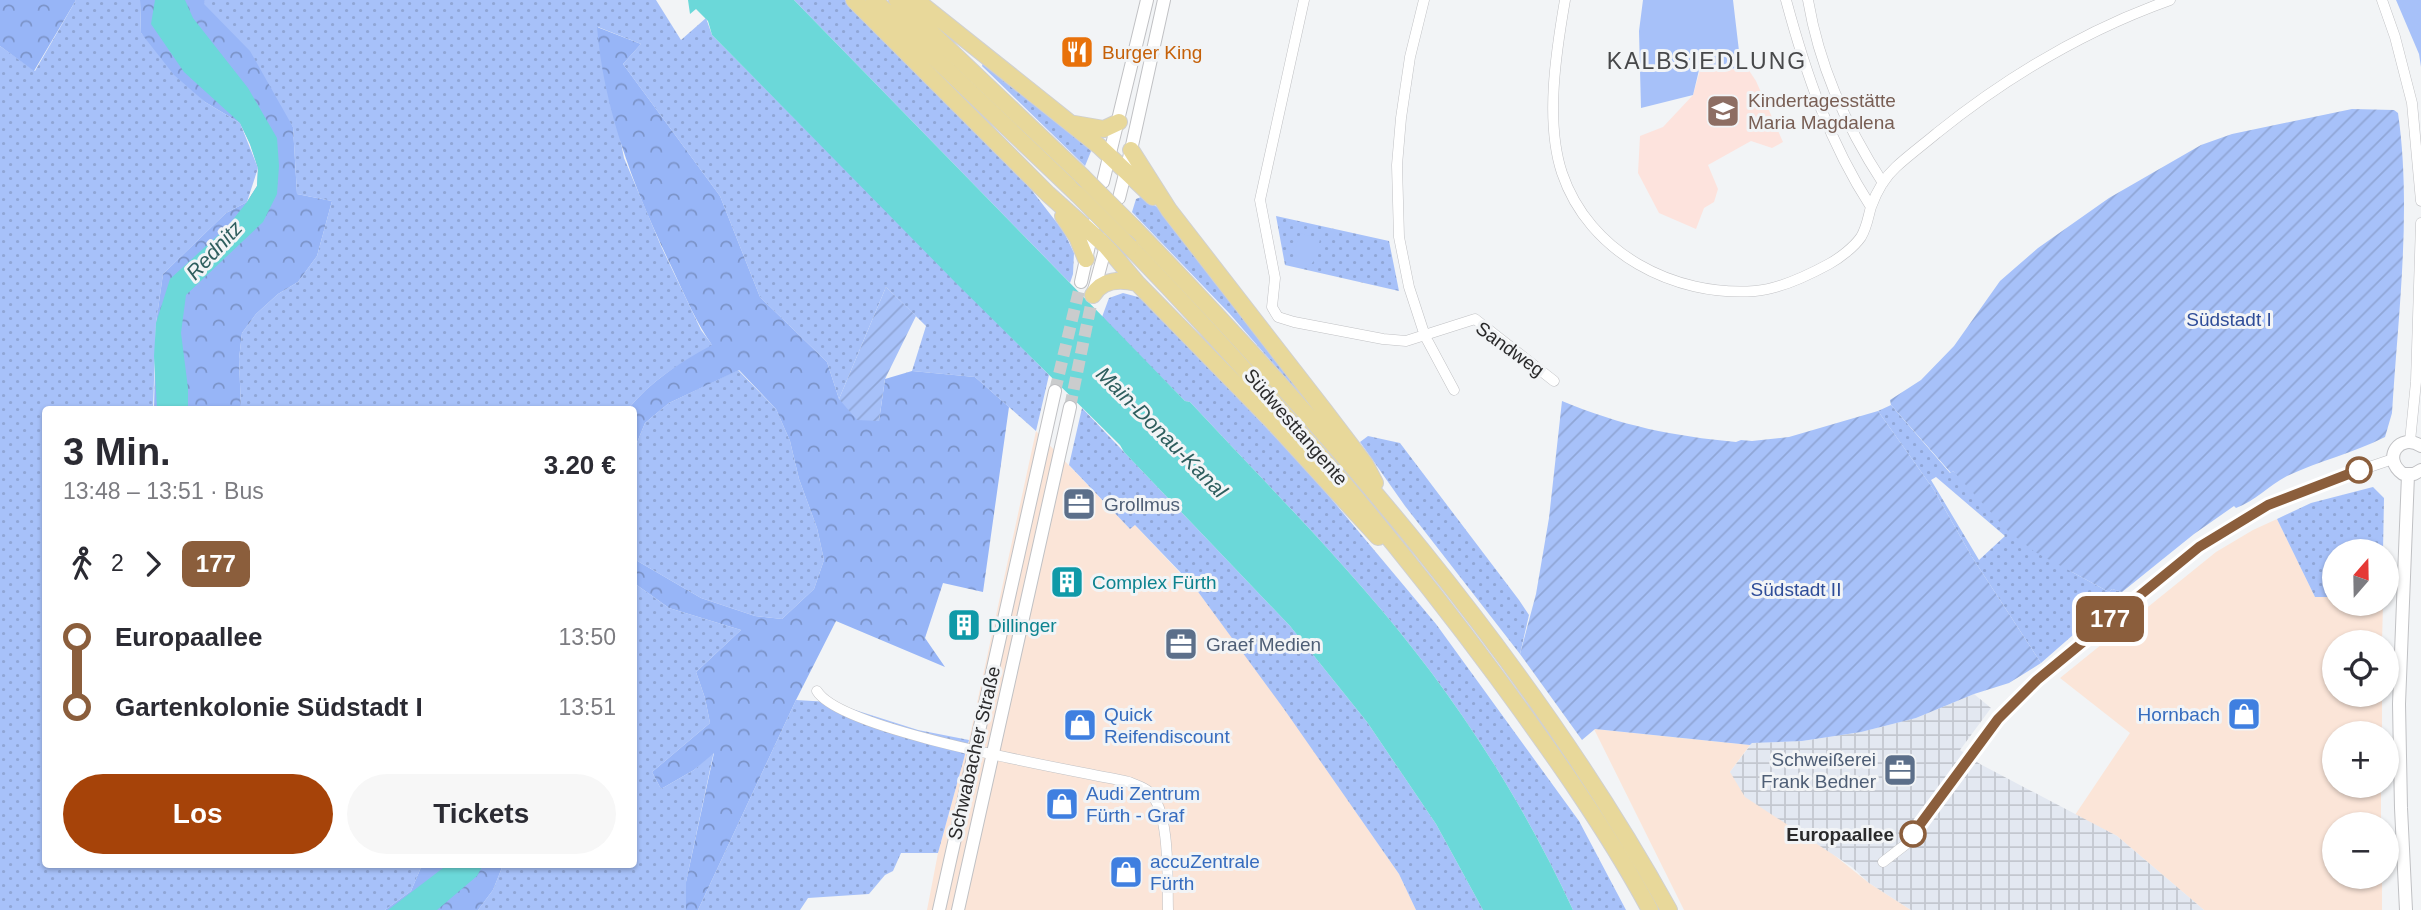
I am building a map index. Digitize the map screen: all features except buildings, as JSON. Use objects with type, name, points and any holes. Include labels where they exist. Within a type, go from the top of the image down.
[{"type":"highway","points":[[854,0],[1048,194],[1108,240],[1137,283],[1273,422],[1362,521],[1423,579]]},
{"type":"highway","name":"Südwesttangente","points":[[874,0],[1130,247],[1284,411],[1423,579],[1541,738],[1603,814],[1624,864],[1650,910]]},
{"type":"highway","name":"Südwesttangente","points":[[897,0],[1134,228],[1298,403],[1389,510],[1501,654],[1603,814],[1669,910]]},
{"type":"highway","points":[[916,0],[1099,146],[1109,158],[1169,210]]},
{"type":"highway","points":[[1071,123],[1104,129],[1119,122]]},
{"type":"highway","points":[[1132,150],[1169,210],[1365,464],[1389,510]]},
{"type":"highway","points":[[1048,194],[1077,237],[1086,259]]},
{"type":"highway","points":[[1093,295],[1099,287],[1111,282],[1137,283]]},
{"type":"highway","points":[[1624,864],[1639,910]]},
{"type":"main road","points":[[1103,182],[1147,0]]},
{"type":"main road","points":[[1119,198],[1164,0]]},
{"type":"main road","points":[[1081,282],[1093,228]]},
{"type":"main road","points":[[1093,295],[1108,240]]},
{"type":"main road","name":"Schwabacher Straße","points":[[939,910],[1055,391]]},
{"type":"main road","name":"Schwabacher Straße","points":[[958,910],[1070,407]]},
{"type":"main road","points":[[2406,910],[2399,704],[2415,472],[2398,470],[2393,454],[2399,445],[2416,444]]},
{"type":"street","points":[[1304,0],[1260,200],[1275,278],[1272,306],[1278,317],[1357,334],[1406,341],[1424,336]]},
{"type":"street","points":[[1423,0],[1401,118],[1397,165],[1399,237],[1409,287],[1424,336],[1454,390]]},
{"type":"street","points":[[1565,0],[1553,128],[1561,172],[1580,211],[1613,246],[1638,265],[1677,283],[1708,290],[1757,291],[1779,286],[1831,263],[1855,244],[1865,229],[1871,207],[1883,183],[1895,167],[1978,101],[2036,62],[2099,30],[2170,0]]},
{"type":"street","points":[[1786,0],[1802,60],[1826,127],[1871,207]]},
{"type":"street","points":[[1808,0],[1812,25],[1835,90],[1863,153],[1883,183]]},
{"type":"street","points":[[2382,0],[2395,37],[2412,103],[2421,201]]},
{"type":"street","points":[[2416,444],[2421,223]]},
{"type":"street","name":"Sandweg","points":[[1424,336],[1475,319],[1554,381]]},
{"type":"street","points":[[1883,862],[1905,845],[1998,719],[2037,680],[2199,547],[2268,505],[2313,486],[2393,459]]},
{"type":"street","points":[[817,691],[822,699],[832,706],[872,722],[992,755],[1129,782],[1148,791],[1157,801],[1161,817],[1168,910]]},
{"type":"shaded area","name":"Kindertagesstätte Maria Magdalena","points":[[1748,69],[1783,142],[1772,148],[1751,141],[1708,165],[1718,189],[1714,202],[1704,208],[1696,229],[1659,213],[1638,173],[1640,136],[1663,127],[1693,95],[1700,70]]},
{"type":"shaded area","points":[[1036,431],[1130,529],[1135,525],[1182,575],[1185,574],[1284,708],[1399,874],[1416,910],[927,910],[938,853],[969,740]]},
{"type":"shaded area","name":"Hornbach","points":[[2277,519],[2315,597],[2322,597],[2322,616],[2383,616],[2382,630],[2322,630],[2322,707],[2382,707],[2382,721],[2322,721],[2322,798],[2381,798],[2381,812],[2322,812],[2322,889],[2382,889],[2382,910],[2204,910],[2117,836],[2075,815],[2130,733],[2060,678],[2216,552]]},
{"type":"shaded area","points":[[1974,694],[1991,708],[1960,750],[1980,764],[2117,836],[2204,910],[1911,910],[1869,883],[1852,867],[1745,797],[1730,772],[1752,743],[1802,741],[1861,732],[1916,718]]},
{"type":"shaded area","points":[[1594,729],[1750,745],[1730,772],[1869,883],[1911,910],[1684,910]]},
{"type":"green space","points":[[0,0],[76,0],[34,71],[0,46]]},
{"type":"green space","points":[[76,0],[140,0],[141,33],[205,102],[240,123],[258,168],[247,202],[226,213],[163,274],[156,323],[153,406],[42,406],[42,868],[421,868],[411,891],[385,910],[0,910],[0,46],[35,71]]},
{"type":"green space","points":[[140,0],[205,0],[204,4],[250,51],[293,127],[297,194],[332,201],[317,256],[298,282],[278,294],[256,314],[242,333],[239,359],[241,406],[154,406],[156,323],[163,274],[226,213],[247,202],[257,186],[258,168],[240,123],[205,102],[174,75],[141,33]]},
{"type":"green space","points":[[205,0],[656,0],[681,40],[706,18],[712,35],[1049,375],[1036,431],[975,377],[912,371],[926,326],[886,287],[839,399],[827,362],[760,297],[720,196],[623,64],[641,44],[598,27],[624,158],[661,246],[701,330],[713,346],[667,373],[631,406],[241,406],[239,359],[242,333],[256,314],[278,294],[298,282],[317,256],[332,201],[297,194],[293,127],[203,4]]},
{"type":"green space","points":[[794,0],[845,0],[1030,188],[1064,232],[1074,253],[1070,283]]},
{"type":"green space","points":[[1643,0],[1733,0],[1741,68],[1699,70],[1693,95],[1641,108],[1639,31]]},
{"type":"green space","points":[[2396,0],[2421,0],[2421,67],[2419,54]]},
{"type":"green space","points":[[597,27],[641,44],[623,64],[720,196],[760,297],[827,362],[839,399],[879,421],[885,379],[912,371],[975,377],[1009,407],[983,592],[943,583],[925,638],[945,667],[836,621],[698,910],[686,910],[686,882],[714,753],[694,770],[661,789],[652,772],[710,723],[696,672],[741,630],[669,608],[637,585],[637,561],[701,598],[755,616],[782,619],[814,589],[824,560],[790,441],[776,409],[739,370],[669,403],[645,423],[637,443],[637,406],[631,406],[667,373],[712,345],[686,299],[635,182],[614,121]]},
{"type":"green space","points":[[983,63],[1092,149],[1085,166],[982,66]]},
{"type":"green space","name":"Südstadt I","points":[[2352,109],[2394,110],[2398,113],[2402,150],[2402,263],[2392,413],[2385,437],[2287,476],[2249,501],[2236,508],[2234,506],[2194,534],[2122,592],[2112,589],[2109,592],[2035,552],[2007,530],[1953,471],[1951,473],[1891,405],[1890,400],[1921,380],[1954,346],[2000,281],[2038,248],[2109,198],[2201,145],[2232,134]]},
{"type":"green space","points":[[1141,197],[1157,207],[1333,432],[1229,313],[1132,212],[1136,199]]},
{"type":"green space","points":[[1276,216],[1389,241],[1399,291],[1285,265]]},
{"type":"green space","points":[[1301,233],[1320,239],[1316,256],[1306,268],[1295,262],[1295,249]]},
{"type":"green space","points":[[886,287],[916,316],[885,379],[879,421],[857,420],[839,399]]},
{"type":"green space","points":[[1123,293],[1138,297],[1151,306],[1313,477],[1436,624],[1579,821],[1626,910],[1573,910],[1543,848],[1490,758],[1403,636],[1345,568],[1190,402],[1185,401],[1102,317],[1109,298]]},
{"type":"green space","points":[[738,370],[776,409],[790,441],[824,560],[814,589],[782,619],[755,616],[701,598],[637,561],[637,443],[645,423],[669,403]]},
{"type":"green space","name":"Südstadt II","points":[[1562,401],[1648,429],[1736,442],[1789,437],[1878,411],[1934,490],[1972,557],[2041,663],[2009,683],[1916,718],[1861,732],[1750,745],[1595,729],[1582,740],[1520,654],[1536,594],[1549,518]]},
{"type":"green space","points":[[1891,405],[1950,473],[1953,471],[2072,572],[2109,592],[2112,589],[2122,592],[2041,663],[1972,557],[1934,490],[1878,411]],"holes":[[[1936,477],[2005,536],[1979,560],[1931,480]]]},
{"type":"green space","points":[[1082,408],[1290,626],[1367,722],[1436,824],[1483,910],[1416,910],[1399,874],[1284,709],[1185,574],[1183,575],[1135,525],[1130,529],[1069,465]]},
{"type":"green space","points":[[1368,436],[1400,443],[1519,600],[1529,615],[1520,654],[1405,506],[1360,442]]},
{"type":"green space","points":[[2373,487],[2384,498],[2383,539],[2322,539],[2322,597],[2315,597],[2277,519],[2311,503]]},
{"type":"green space","points":[[637,585],[669,608],[741,630],[696,672],[710,723],[652,772],[661,789],[694,770],[714,751],[686,882],[686,910],[478,910],[493,890],[502,868],[637,868]]},
{"type":"green space","points":[[796,700],[830,702],[918,730],[969,740],[938,853],[901,853],[893,871],[885,875],[869,894],[808,898],[800,910],[698,910]]},
{"type":"green space","points":[[421,868],[502,868],[493,890],[478,910],[385,910],[411,891]]},
{"type":"water","name":"Rednitz","points":[[155,0],[185,0],[193,18],[248,88],[277,138],[277,194],[263,222],[186,295],[181,333],[188,406],[157,406],[154,356],[156,323],[170,279],[227,227],[247,202],[257,186],[258,168],[240,123],[184,72],[151,24]]},
{"type":"water","name":"Main-Donau-Kanal","points":[[688,0],[794,0],[1185,401],[1190,402],[1345,568],[1431,672],[1508,788],[1543,848],[1573,910],[1483,910],[1436,824],[1367,722],[1290,626],[1120,445],[712,35],[708,21],[696,9],[690,14]]},
{"type":"water","points":[[443,868],[481,868],[477,876],[437,910],[388,910]]},
{"type":"tunnel","points":[[1055,391],[1081,282]]},
{"type":"tunnel","points":[[1070,407],[1093,295]]},
{"type":"bus line","name":"177","points":[[1913,834],[1998,719],[2037,680],[2199,547],[2268,505],[2359,470]]},
{"type":"place","name":"Burger King","points":[[1077,52]]},
{"type":"place","name":"Kindertagesstätte Maria Magdalena","points":[[1723,111]]},
{"type":"place","name":"Grollmus","points":[[1079,504]]},
{"type":"place","name":"Complex Fürth","points":[[1067,582]]},
{"type":"place","name":"Dillinger","points":[[964,625]]},
{"type":"place","name":"Graef Medien","points":[[1181,644]]},
{"type":"place","name":"Hornbach","points":[[2244,714]]},
{"type":"place","name":"Quick Reifendiscount","points":[[1080,725]]},
{"type":"place","name":"Schweißerei Frank Bedner","points":[[1900,770]]},
{"type":"place","name":"Audi Zentrum Fürth - Graf","points":[[1062,804]]},
{"type":"place","name":"Europaallee","points":[[1913,834]]},
{"type":"place","name":"accuZentrale Fürth","points":[[1126,872]]},
{"type":"district","name":"KALBSIEDLUNG","points":[[1707,61]]}]
